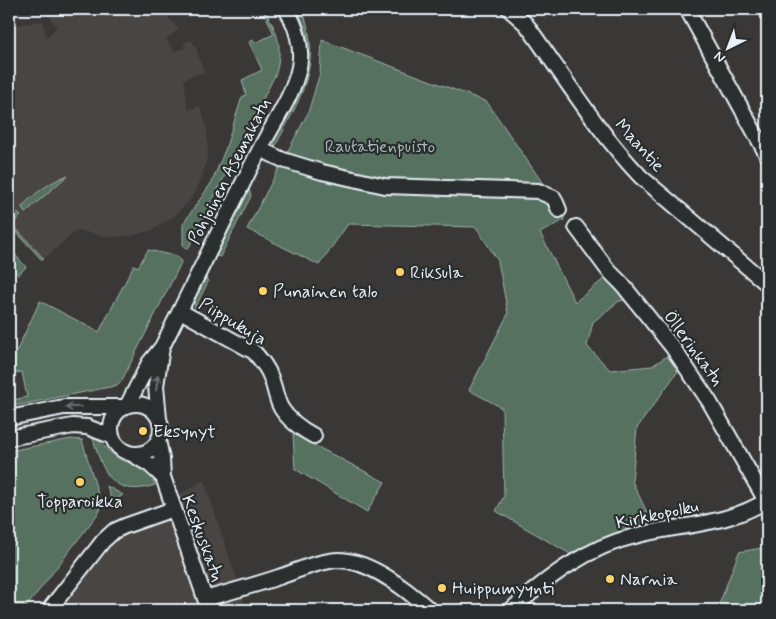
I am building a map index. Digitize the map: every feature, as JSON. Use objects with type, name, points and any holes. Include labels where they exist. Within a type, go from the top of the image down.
[{"type":"street","name":"Pohjoinen Asemakatu","points":[[125,406],[149,363],[162,347],[260,149],[293,87],[299,68],[300,56],[296,28],[286,9]]},
{"type":"street","name":"Maantie","points":[[509,9],[526,24],[612,145],[625,160],[641,177],[767,284]]},
{"type":"street","points":[[687,9],[767,155]]},
{"type":"street","points":[[260,149],[276,157],[322,172],[385,186],[513,189],[538,192],[554,198],[559,210]]},
{"type":"street","name":"Öllerinkatu","points":[[576,227],[608,270],[622,284],[673,348],[709,402],[766,501]]},
{"type":"street","name":"Piippukuja","points":[[180,311],[254,352],[264,362],[280,406],[299,427],[314,436]]},
{"type":"street","name":"Pohjoinen Asemakatu","points":[[159,419],[156,386],[162,347]]},
{"type":"street","points":[[9,418],[64,407],[143,404],[150,408],[159,419],[161,426],[158,440],[147,451],[140,454],[132,454]]},
{"type":"street","points":[[125,406],[116,412],[112,420],[111,436],[119,448],[132,454],[163,477]]},
{"type":"street","points":[[9,438],[73,426],[87,427],[111,436]]},
{"type":"street","name":"Keskuskatu","points":[[158,440],[163,477],[207,604]]},
{"type":"street","name":"Kirkkopolku","points":[[511,610],[546,581],[589,553],[635,535],[729,518],[752,510],[766,501]]},
{"type":"street","points":[[49,610],[103,541],[114,531],[173,509]]},
{"type":"street","points":[[207,604],[324,562],[338,560],[359,565],[391,579],[430,610]]},
{"type":"shaded area","points":[[54,9],[161,10],[179,29],[166,39],[174,51],[185,48],[183,43],[192,40],[204,72],[184,79],[188,110],[200,106],[207,129],[208,154],[202,177],[191,199],[173,217],[152,230],[131,236],[107,237],[77,230],[44,259],[9,222],[9,26],[43,21],[46,38],[57,27],[47,13]]},
{"type":"shaded area","points":[[204,480],[247,610],[46,610],[103,541]]},
{"type":"green space","points":[[264,9],[273,25],[278,40],[279,55],[276,73],[188,249],[183,246],[183,224],[212,182],[225,150],[242,97],[246,95],[242,80],[262,70],[249,42],[253,40],[255,43],[274,34]]},
{"type":"green space","points":[[296,9],[303,11],[309,31],[309,66],[300,98],[275,147],[274,140],[297,92],[307,60],[308,44],[305,27]]},
{"type":"green space","name":"Rautatienpuisto","points":[[322,40],[487,102],[546,188],[564,210],[564,220],[540,233],[575,302],[609,275],[630,300],[619,301],[593,322],[587,346],[610,370],[652,366],[667,356],[678,371],[637,428],[632,481],[654,527],[612,537],[572,555],[496,511],[504,496],[502,408],[469,390],[508,314],[498,261],[476,227],[348,224],[319,265],[247,229],[308,113],[320,73]]},
{"type":"green space","points":[[68,175],[25,213],[22,207],[32,197],[49,184]]},
{"type":"green space","points":[[249,189],[251,196],[220,257],[216,256]]},
{"type":"green space","points":[[15,211],[21,216],[12,224],[44,259],[41,259],[10,225],[9,217]]},
{"type":"green space","points":[[9,248],[26,267],[18,275],[9,264]]},
{"type":"green space","points":[[148,250],[175,256],[180,259],[181,263],[122,380],[117,385],[110,387],[9,407],[9,401],[27,397],[22,372],[9,374],[9,367],[40,301],[99,332],[134,265],[138,267]]},
{"type":"green space","points":[[206,277],[208,282],[195,308],[194,300]]},
{"type":"green space","points":[[293,434],[385,482],[367,512],[295,469]]},
{"type":"green space","points":[[92,435],[121,460],[143,468],[155,485],[128,488],[118,485],[105,470]]},
{"type":"green space","points":[[71,439],[82,440],[101,504],[100,511],[24,610],[9,610],[9,451]]},
{"type":"green space","points":[[107,486],[123,495],[112,502]]},
{"type":"green space","points":[[767,547],[767,610],[717,610],[739,552]]},
{"type":"place","name":"Riksula","points":[[400,272]]},
{"type":"place","name":"Punainen talo","points":[[263,291]]},
{"type":"place","name":"Eksynyt","points":[[143,431]]},
{"type":"place","name":"Topparoikka","points":[[80,482]]},
{"type":"place","name":"Narnia","points":[[610,579]]},
{"type":"place","name":"Huippumyynti","points":[[442,588]]}]
